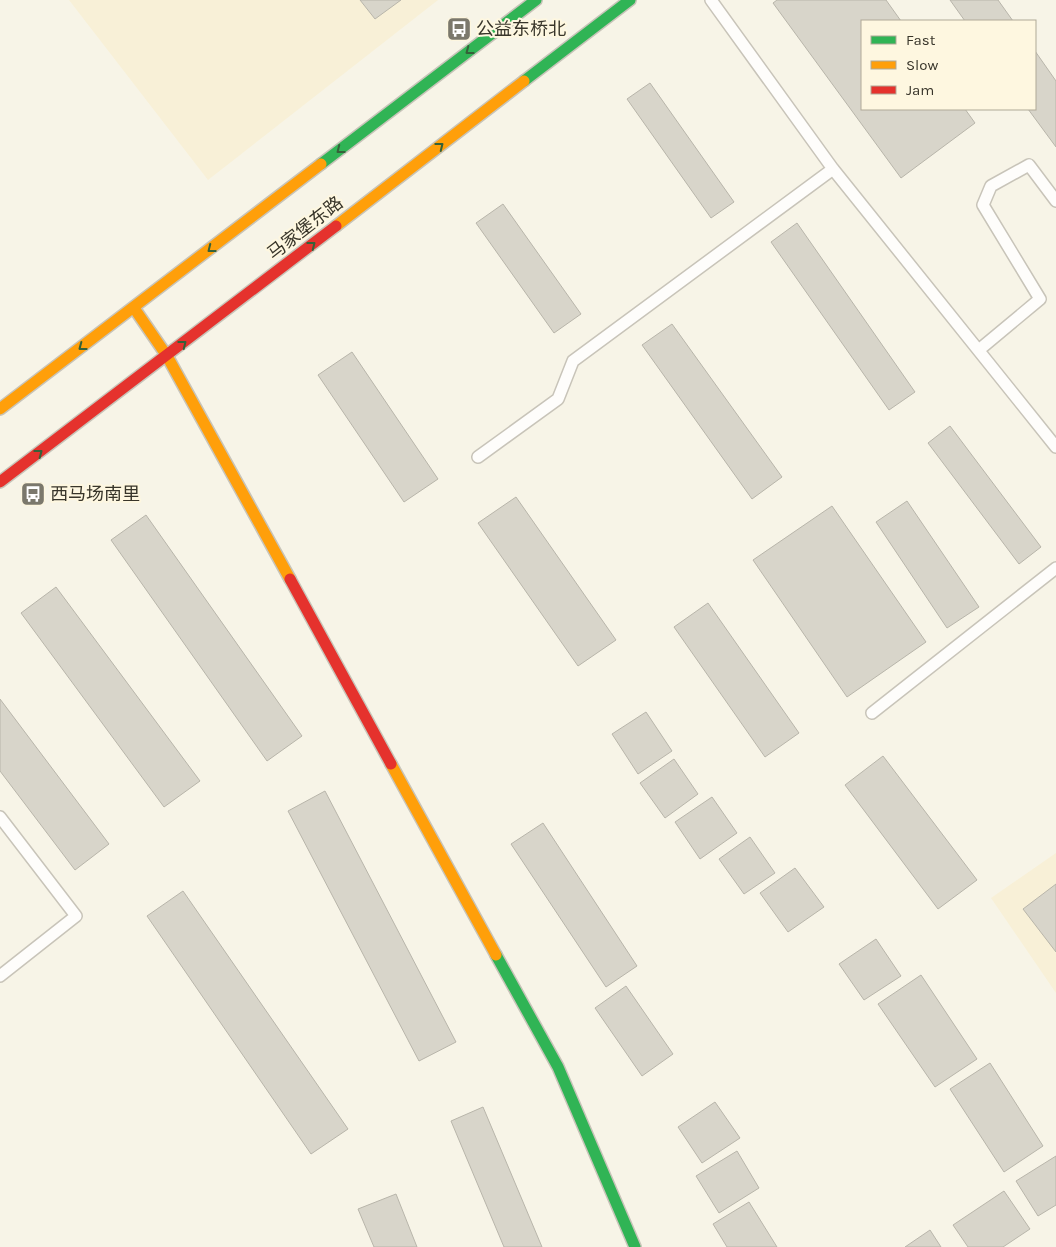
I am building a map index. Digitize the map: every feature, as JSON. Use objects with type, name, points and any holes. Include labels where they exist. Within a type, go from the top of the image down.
[{"type":"main road","points":[[0,409],[536,0]]},
{"type":"main road","name":"马家堡东路","points":[[0,482],[630,0]]},
{"type":"main road","points":[[134,308],[167,356],[558,1067],[634,1247]]},
{"type":"lane","points":[[711,0],[833,169],[980,349],[1056,447]]},
{"type":"lane","points":[[980,349],[1040,299],[983,205],[991,186],[1029,165],[1056,201]]},
{"type":"lane","points":[[478,457],[558,399],[573,361],[833,169]]},
{"type":"lane","points":[[872,713],[1056,568]]},
{"type":"lane","points":[[0,817],[76,916],[0,976]]},
{"type":"shaded area","points":[[69,0],[438,0],[208,180]]},
{"type":"shaded area","points":[[1056,853],[1056,993],[991,898]]},
{"type":"building","points":[[360,0],[401,0],[375,19]]},
{"type":"building","points":[[777,0],[886,0],[900,20],[861,20],[861,110],[966,110],[975,123],[901,178],[773,3]]},
{"type":"building","points":[[950,0],[998,0],[1012,20],[964,20]]},
{"type":"building","points":[[1036,52],[1056,81],[1056,147],[1029,110],[1036,110]]},
{"type":"building","points":[[650,83],[734,202],[711,218],[627,99]]},
{"type":"building","points":[[503,204],[581,314],[554,333],[476,223]]},
{"type":"building","points":[[797,223],[915,392],[889,410],[771,242]]},
{"type":"building","points":[[672,324],[782,477],[752,499],[642,345]]},
{"type":"building","points":[[352,352],[438,479],[404,502],[318,375]]},
{"type":"building","points":[[950,426],[1041,547],[1019,564],[928,443]]},
{"type":"building","points":[[516,497],[616,640],[578,666],[478,523]]},
{"type":"building","points":[[907,501],[979,607],[947,628],[876,522]]},
{"type":"building","points":[[832,506],[926,642],[847,697],[753,560]]},
{"type":"building","points":[[146,515],[302,736],[267,761],[111,540]]},
{"type":"building","points":[[56,587],[200,781],[164,807],[21,613]]},
{"type":"building","points":[[708,603],[799,733],[765,757],[674,627]]},
{"type":"building","points":[[0,699],[109,844],[75,870],[0,771]]},
{"type":"building","points":[[646,712],[672,751],[638,774],[612,734]]},
{"type":"building","points":[[883,756],[977,880],[938,909],[845,785]]},
{"type":"building","points":[[674,759],[698,794],[665,818],[640,783]]},
{"type":"building","points":[[325,791],[456,1042],[419,1061],[288,811]]},
{"type":"building","points":[[712,797],[737,833],[700,859],[675,822]]},
{"type":"building","points":[[543,823],[637,966],[606,987],[511,844]]},
{"type":"building","points":[[750,837],[775,873],[744,894],[719,859]]},
{"type":"building","points":[[795,868],[824,907],[788,932],[760,893]]},
{"type":"building","points":[[1056,884],[1056,952],[1023,909]]},
{"type":"building","points":[[183,891],[348,1129],[311,1154],[147,916]]},
{"type":"building","points":[[876,939],[901,976],[864,1000],[839,964]]},
{"type":"building","points":[[921,975],[977,1059],[935,1087],[878,1004]]},
{"type":"building","points":[[626,986],[673,1054],[642,1076],[595,1008]]},
{"type":"building","points":[[990,1063],[1043,1146],[1004,1172],[950,1089]]},
{"type":"building","points":[[715,1102],[740,1138],[702,1163],[678,1127]]},
{"type":"building","points":[[483,1107],[542,1247],[504,1247],[451,1121]]},
{"type":"building","points":[[737,1151],[759,1188],[719,1213],[696,1176]]},
{"type":"building","points":[[1056,1156],[1056,1205],[1038,1216],[1016,1181]]},
{"type":"building","points":[[1004,1191],[1030,1229],[1003,1247],[968,1247],[953,1225]]},
{"type":"building","points":[[396,1194],[417,1247],[374,1247],[358,1209]]},
{"type":"building","points":[[749,1202],[777,1247],[727,1247],[713,1224]]},
{"type":"building","points":[[930,1230],[941,1247],[905,1247]]},
{"type":"traffic: fast","points":[[321,164],[536,0]]},
{"type":"traffic: fast","points":[[524,81],[630,0]]},
{"type":"traffic: fast","points":[[496,955],[558,1067],[635,1247]]},
{"type":"traffic: slow","points":[[336,226],[524,81]]},
{"type":"traffic: slow","points":[[0,409],[321,164]]},
{"type":"traffic: slow","points":[[134,308],[167,356],[290,579]]},
{"type":"traffic: slow","points":[[391,764],[496,955]]},
{"type":"traffic: jam","points":[[0,482],[336,226]]},
{"type":"traffic: jam","points":[[290,579],[391,764]]},
{"type":"place","name":"公益东桥北","points":[[459,29]]},
{"type":"place","name":"西马场南里","points":[[33,494]]}]
